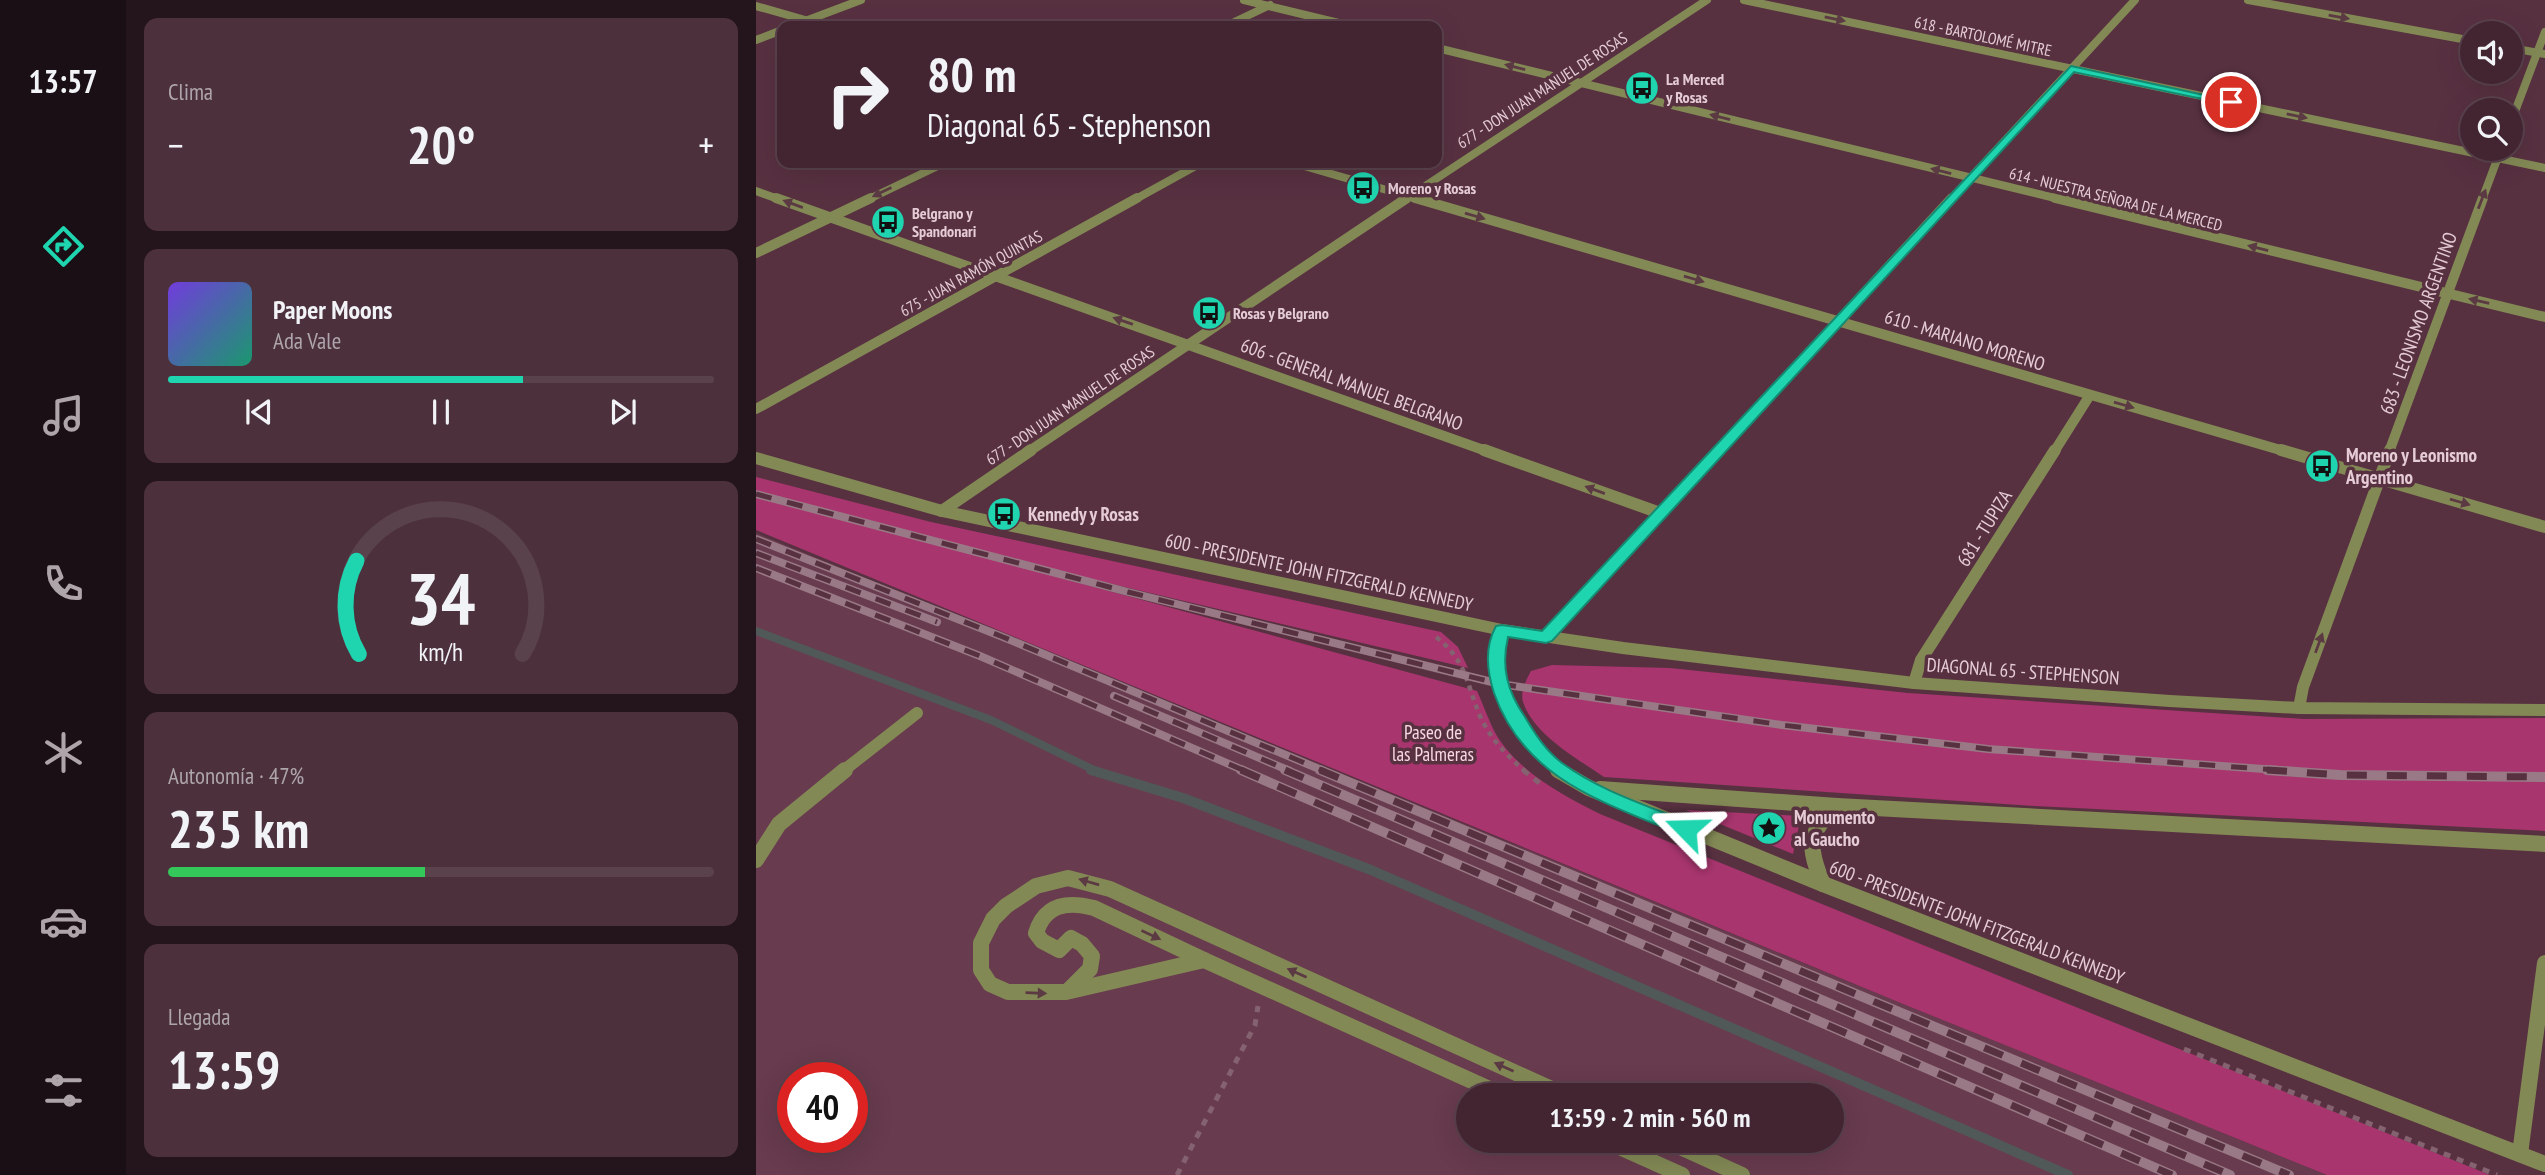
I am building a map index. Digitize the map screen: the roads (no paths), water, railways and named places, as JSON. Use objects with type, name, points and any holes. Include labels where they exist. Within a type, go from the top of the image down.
[{"type":"street","points":[[756,6],[807,21],[861,0]]},
{"type":"street","points":[[1244,0],[1330,21]]},
{"type":"street","points":[[1236,21],[1280,0]]},
{"type":"street","name":"677 - DON JUAN MANUEL DE ROSAS","points":[[942,511],[1187,344],[1707,0]]},
{"type":"street","name":"618 - BARTOLOMÉ MITRE","points":[[1744,0],[2071,69],[2460,145]]},
{"type":"street","points":[[1546,637],[2135,0]]},
{"type":"street","points":[[2248,0],[2460,39]]},
{"type":"street","points":[[756,40],[777,32]]},
{"type":"street","points":[[2522,98],[2542,53],[2545,33]]},
{"type":"street","name":"614 - NUESTRA SEÑORA DE LA MERCED","points":[[1442,49],[2545,317]]},
{"type":"street","points":[[2523,50],[2542,53]]},
{"type":"street","name":"683 - LEONISMO ARGENTINO","points":[[2299,708],[2303,687],[2496,161]]},
{"type":"street","name":"618 - BARTOLOMÉ MITRE","points":[[2523,161],[2545,168]]},
{"type":"street","points":[[756,253],[933,168]]},
{"type":"street","name":"675 - JUAN RAMÓN QUINTAS","points":[[756,409],[1192,168]]},
{"type":"street","name":"610 - MARIANO MORENO","points":[[1311,168],[2545,527]]},
{"type":"street","name":"606 - GENERAL MANUEL BELGRANO","points":[[756,191],[1660,513]]},
{"type":"street","name":"681 - TUPIZA","points":[[1914,683],[1921,660],[2090,396]]},
{"type":"street","name":"600 - PRESIDENTE JOHN FITZGERALD KENNEDY","points":[[756,458],[942,511],[1502,630],[1494,659],[1507,705],[1536,749],[1554,767],[1589,788],[1824,884],[2545,1164]]},
{"type":"street","name":"DIAGONAL 65 - STEPHENSON","points":[[1502,630],[1914,683],[2299,708],[2545,710]]},
{"type":"street","points":[[756,860],[779,824],[917,713]]},
{"type":"street","points":[[1589,788],[1837,806],[2545,844]]},
{"type":"street","points":[[1824,884],[1813,859],[1811,842],[1818,822],[1837,806]]},
{"type":"street","points":[[1204,960],[1044,995],[1008,992],[990,984],[981,970],[979,956],[986,930],[1006,906],[1036,886],[1068,878],[1110,889],[1538,1083]]},
{"type":"street","points":[[1066,992],[1084,979],[1092,966],[1093,956],[1087,945],[1071,937],[1059,950],[1042,941],[1036,933],[1038,922],[1047,910],[1061,903],[1075,902],[1094,908],[1476,1083]]},
{"type":"street","points":[[2520,1154],[2545,963]]},
{"type":"street","points":[[1633,1153],[1682,1175]]},
{"type":"street","points":[[1693,1153],[1742,1175]]},
{"type":"waterway","points":[[756,631],[991,720],[1096,771]]},
{"type":"waterway","points":[[1091,770],[1183,798],[1371,870],[2068,1175]]},
{"type":"railway","points":[[756,494],[1128,592],[1500,684],[1782,725],[1988,749],[2291,771]]},
{"type":"railway","points":[[756,539],[1003,637],[1324,771]]},
{"type":"railway","points":[[756,553],[937,622]]},
{"type":"railway","points":[[756,568],[980,656],[1245,771]]},
{"type":"railway","points":[[1114,696],[1290,771]]},
{"type":"railway","points":[[1241,770],[2172,1175]]},
{"type":"railway","points":[[1285,770],[2230,1175]]},
{"type":"railway","points":[[1320,770],[2289,1175]]},
{"type":"railway","points":[[2267,770],[2340,775],[2545,777]]},
{"type":"place","name":"La Merced y Rosas","points":[[1642,88]]},
{"type":"place","name":"Moreno y Rosas","points":[[1363,188]]},
{"type":"place","name":"Belgrano y Spandonari","points":[[888,222]]},
{"type":"place","name":"Rosas y Belgrano","points":[[1209,313]]},
{"type":"place","name":"Moreno y Leonismo Argentino","points":[[2322,466]]},
{"type":"place","name":"Kennedy y Rosas","points":[[1004,514]]},
{"type":"place","name":"Monumento al Gaucho","points":[[1769,828]]},
{"type":"park label","name":"Paseo de las Palmeras","points":[[1433,743]]}]
